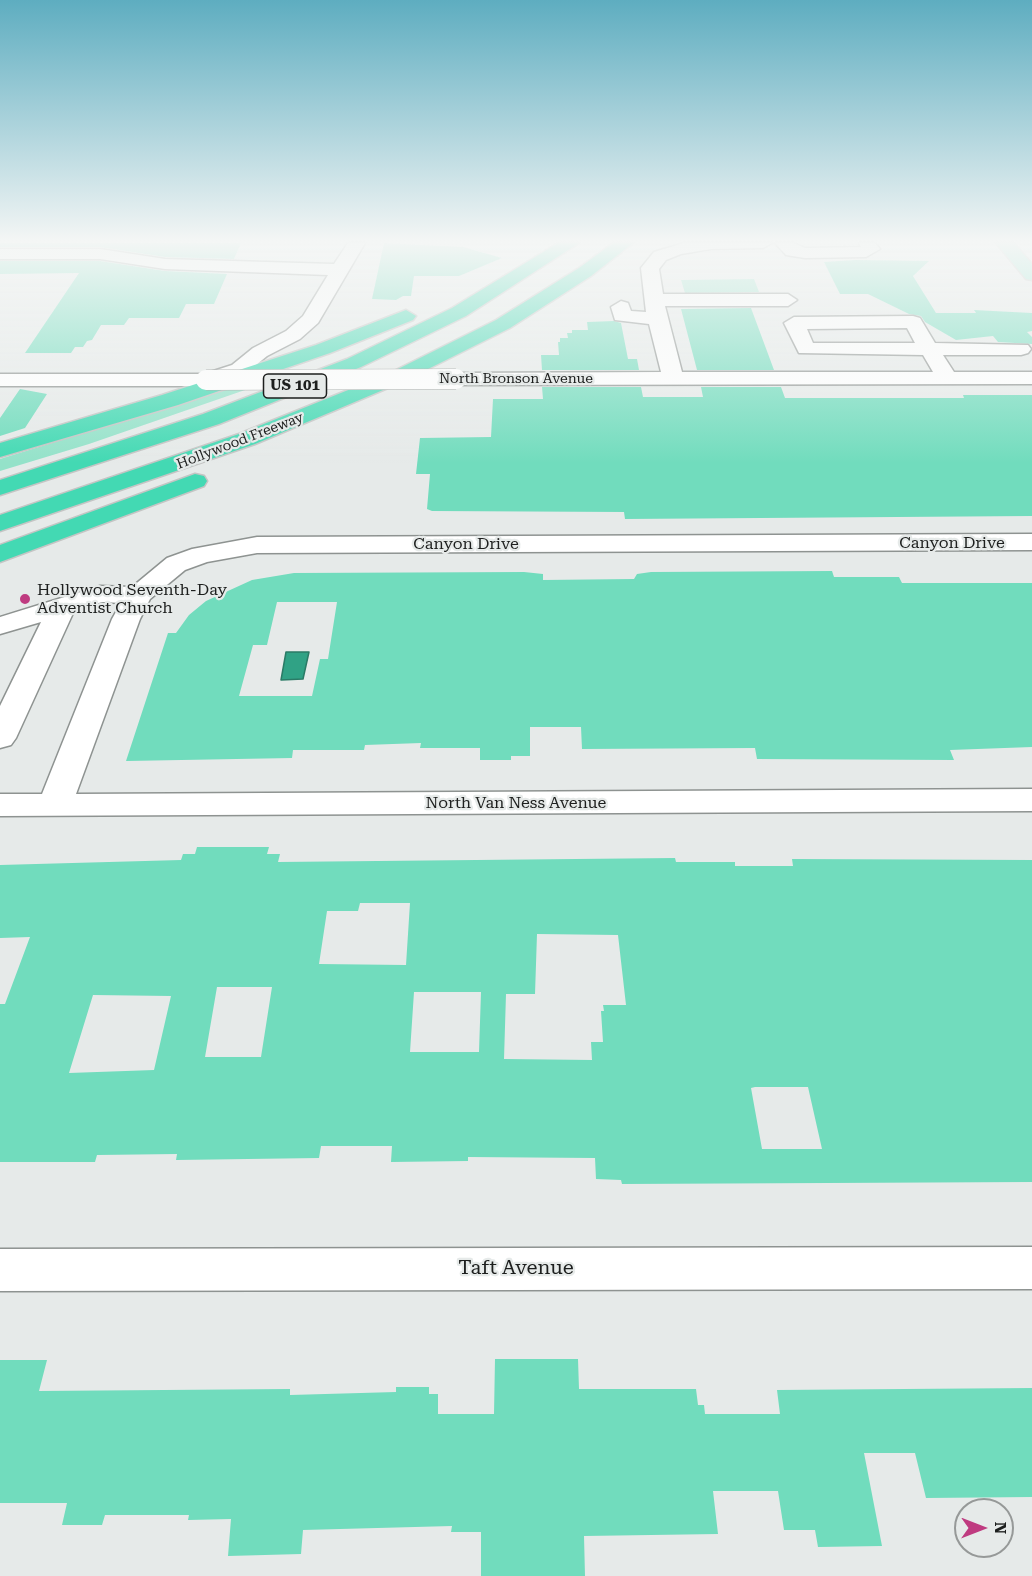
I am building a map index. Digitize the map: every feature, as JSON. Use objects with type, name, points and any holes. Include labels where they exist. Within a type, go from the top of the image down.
[{"type":"highway","points":[[0,450],[170,400],[323,349],[404,317]]},
{"type":"highway","name":"Hollywood Freeway","points":[[0,488],[211,419],[354,363],[450,317]]},
{"type":"highway","name":"Hollywood Freeway","points":[[0,523],[158,471],[325,408],[414,369],[515,317]]},
{"type":"highway","points":[[0,554],[281,447],[365,405],[503,324]]},
{"type":"street","points":[[206,380],[239,369],[260,352],[292,335],[313,317]]},
{"type":"street","points":[[658,317],[673,379]]},
{"type":"street","points":[[948,378],[929,348],[913,322],[795,323],[806,349],[929,348],[1022,349]]},
{"type":"street","points":[[806,354],[816,378]]},
{"type":"street","name":"North Bronson Avenue","points":[[0,380],[1032,378]]},
{"type":"street","name":"Canyon Drive","points":[[55,804],[126,619],[139,595],[176,564],[219,551],[257,545],[1032,542]]},
{"type":"street","points":[[0,626],[100,594],[139,595]]},
{"type":"street","points":[[0,738],[63,606]]},
{"type":"street","name":"North Van Ness Avenue","points":[[0,805],[1032,800]]},
{"type":"street","name":"Taft Avenue","points":[[0,1270],[1032,1268]]},
{"type":"shaded area","points":[[239,385],[245,390],[89,444],[0,471],[0,459]]},
{"type":"shaded area","points":[[286,652],[309,652],[303,679],[281,680]]},
{"type":"building","points":[[50,317],[180,317],[129,318],[124,325],[101,325],[92,340],[87,341],[83,347],[75,347],[71,353],[25,353]]},
{"type":"building","points":[[683,317],[754,317],[774,370],[697,370]]},
{"type":"building","points":[[921,317],[1032,317],[1032,331],[1027,332],[1032,337],[1032,344],[998,342],[993,336],[956,340],[925,322]]},
{"type":"building","points":[[587,322],[621,323],[628,359],[637,359],[639,370],[542,370],[541,355],[559,355],[558,342],[560,338],[568,338],[567,333],[572,333],[572,330],[588,330]]},
{"type":"building","points":[[542,387],[641,387],[643,397],[703,397],[701,387],[781,387],[785,398],[964,398],[963,395],[1032,395],[1032,516],[625,519],[624,512],[432,511],[427,509],[430,474],[416,474],[420,438],[491,437],[493,399],[543,399]]},
{"type":"building","points":[[20,389],[47,394],[25,428],[0,436],[0,418]]},
{"type":"building","points":[[832,571],[834,577],[899,577],[902,583],[1032,583],[1032,747],[950,750],[954,760],[757,759],[755,748],[582,749],[581,727],[530,727],[530,756],[511,756],[511,760],[480,760],[480,748],[420,748],[421,743],[365,745],[364,750],[293,750],[292,758],[126,761],[168,633],[176,633],[189,615],[206,601],[252,580],[294,573],[524,572],[543,574],[543,580],[634,579],[637,574]],"holes":[[[277,602],[337,602],[328,659],[320,659],[312,696],[239,696],[253,645],[267,645]]]},
{"type":"building","points":[[197,847],[269,847],[267,854],[280,854],[278,862],[675,858],[676,862],[735,862],[735,866],[793,866],[792,859],[1032,860],[1032,1182],[622,1184],[621,1180],[596,1179],[595,1158],[468,1157],[468,1161],[391,1162],[392,1146],[321,1146],[319,1158],[176,1160],[177,1154],[97,1155],[95,1162],[0,1162],[0,1004],[5,1004],[30,937],[0,938],[0,865],[181,860],[183,854],[195,854]],"holes":[[[360,903],[410,903],[406,965],[319,964],[327,911],[358,911]],[[537,934],[618,935],[626,1005],[603,1005],[604,1011],[601,1011],[603,1042],[591,1042],[592,1060],[504,1059],[506,994],[535,994]],[[217,987],[272,987],[261,1057],[205,1057]],[[414,992],[481,992],[479,1052],[410,1052]],[[93,995],[171,996],[154,1070],[69,1073]],[[808,1087],[822,1149],[762,1149],[751,1088]]]},
{"type":"building","points":[[495,1359],[578,1359],[579,1389],[696,1389],[698,1405],[704,1405],[705,1414],[780,1414],[777,1390],[1032,1388],[1032,1497],[926,1498],[915,1453],[864,1453],[882,1546],[818,1547],[815,1530],[784,1530],[778,1491],[713,1491],[718,1534],[584,1536],[585,1576],[481,1576],[481,1532],[451,1532],[452,1526],[303,1530],[301,1554],[228,1556],[231,1519],[188,1520],[189,1515],[105,1515],[102,1525],[62,1525],[67,1503],[0,1503],[0,1360],[47,1360],[39,1391],[290,1389],[290,1395],[396,1392],[396,1387],[429,1387],[429,1394],[438,1394],[438,1414],[494,1414]]},
{"type":"place","name":"Hollywood Seventh-Day Adventist Church","points":[[25,599]]}]
